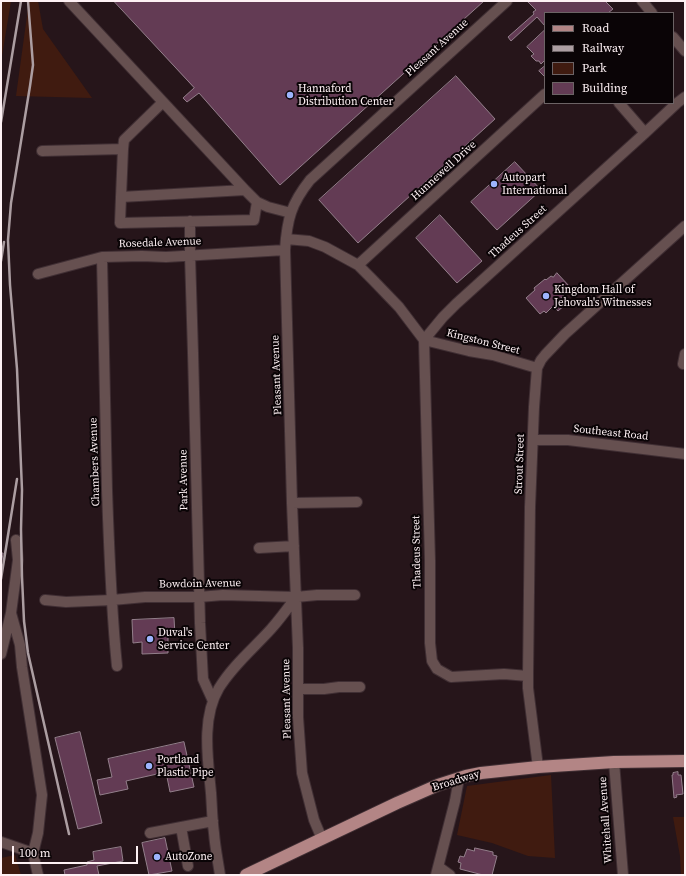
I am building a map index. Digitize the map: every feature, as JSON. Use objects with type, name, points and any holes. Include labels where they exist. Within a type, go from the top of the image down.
[{"type":"main road","name":"Broadway","points":[[246,875],[438,785],[459,778],[481,773],[538,767],[614,762],[685,761]]},
{"type":"street","points":[[69,1],[257,202],[268,207],[291,213]]},
{"type":"street","name":"Pleasant Avenue","points":[[322,839],[314,820],[302,772],[300,754],[285,250],[286,230],[297,198],[310,180],[507,1]]},
{"type":"street","points":[[674,38],[685,50]]},
{"type":"street","name":"Hunnewell Drive","points":[[358,265],[544,95]]},
{"type":"street","name":"Thadeus Street","points":[[528,676],[504,674],[451,677],[437,669],[432,661],[430,643],[430,561],[424,340],[456,304],[685,97]]},
{"type":"street","points":[[164,102],[124,140],[120,223],[254,220],[257,202]]},
{"type":"street","points":[[621,104],[645,133]]},
{"type":"street","points":[[42,151],[123,149]]},
{"type":"street","points":[[121,197],[245,190]]},
{"type":"street","name":"Park Avenue","points":[[190,221],[199,597],[203,679],[213,701]]},
{"type":"street","points":[[537,368],[545,355],[565,334],[685,226]]},
{"type":"street","points":[[286,238],[303,240],[325,247],[358,265],[399,307],[424,340]]},
{"type":"street","name":"Rosedale Avenue","points":[[38,274],[102,258],[120,256],[166,257],[285,250]]},
{"type":"street","name":"Chambers Avenue","points":[[102,258],[104,390],[110,567],[117,666]]},
{"type":"street","name":"Kingston Street","points":[[424,340],[469,351],[494,355],[537,368]]},
{"type":"street","name":"Strout Street","points":[[537,368],[530,507],[528,688],[538,767]]},
{"type":"street","name":"Southeast Road","points":[[533,440],[568,440],[685,454]]},
{"type":"street","points":[[292,503],[357,502]]},
{"type":"street","points":[[1,654],[11,613],[18,560],[16,540]]},
{"type":"street","points":[[259,548],[294,546]]},
{"type":"street","name":"Bowdoin Avenue","points":[[45,600],[66,602],[145,597],[199,597],[223,595],[296,597],[317,595],[356,595]]},
{"type":"street","points":[[220,875],[208,766],[207,738],[209,712],[218,688],[237,664],[272,628],[296,597]]},
{"type":"street","points":[[11,613],[20,645],[42,795],[38,833],[33,853],[38,875]]},
{"type":"street","points":[[298,689],[360,687]]},
{"type":"street","name":"Whitehall Avenue","points":[[614,762],[622,875]]},
{"type":"street","points":[[450,875],[438,871],[459,778]]},
{"type":"street","points":[[150,833],[213,821]]},
{"type":"street","points":[[181,827],[188,866]]},
{"type":"street","points":[[1,842],[33,853]]},
{"type":"green space","points":[[1,1],[11,1],[1,62]]},
{"type":"green space","points":[[29,1],[38,1],[43,29],[92,98],[16,96]]},
{"type":"green space","points":[[551,775],[555,858],[528,856],[492,843],[457,835],[467,786]]},
{"type":"green space","points":[[673,817],[685,817],[685,875],[681,875],[680,856]]},
{"type":"green space","points":[[15,855],[21,875],[1,875],[1,858]]},
{"type":"building","name":"Hannaford Distribution Center","points":[[114,1],[484,1],[280,185],[199,93],[187,102],[183,98],[194,88]]},
{"type":"building","points":[[605,1],[613,9],[609,12],[544,12],[544,25],[537,17],[511,41],[508,37],[534,14],[533,12],[536,10],[528,2]]},
{"type":"building","points":[[544,31],[544,61],[541,64],[531,56],[534,54],[527,47]]},
{"type":"building","points":[[544,67],[544,76],[539,71]]},
{"type":"building","points":[[456,76],[495,119],[358,243],[319,200]]},
{"type":"building","points":[[515,162],[541,190],[497,230],[471,202]]},
{"type":"building","points":[[440,215],[482,261],[457,283],[416,238]]},
{"type":"building","name":"Kingdom Hall of Jehovah's Witnesses","points":[[557,273],[570,287],[561,298],[566,304],[558,311],[553,306],[546,313],[544,311],[540,314],[526,298],[535,290],[534,288],[545,279],[546,280],[551,276],[553,277]]},
{"type":"building","points":[[1,553],[3,553],[1,567]]},
{"type":"building","name":"Duval's Service Center","points":[[174,618],[175,635],[168,636],[168,653],[142,654],[142,642],[133,643],[132,620]]},
{"type":"building","points":[[80,732],[102,823],[78,829],[55,738]]},
{"type":"building","name":"Portland Plastic Pipe","points":[[184,742],[194,787],[170,792],[166,772],[126,781],[128,789],[100,795],[97,780],[112,777],[108,759]]},
{"type":"building","points":[[678,772],[678,775],[681,775],[683,794],[676,795],[677,797],[674,798],[672,775],[673,773]]},
{"type":"building","name":"AutoZone","points":[[165,838],[172,871],[149,875],[142,843]]},
{"type":"building","points":[[121,847],[123,861],[97,866],[99,875],[65,875],[64,870],[87,865],[87,862],[94,860],[93,852]]},
{"type":"building","points":[[475,848],[493,852],[493,855],[497,856],[492,875],[483,875],[460,869],[461,863],[458,862],[460,856],[464,857],[467,849],[474,851]]},
{"type":"railway","points":[[1,122],[21,1]]},
{"type":"railway","points":[[28,1],[33,65],[11,203],[8,240],[17,369],[22,490],[21,529],[24,621],[28,653],[69,834]]},
{"type":"railway","points":[[1,261],[4,242]]},
{"type":"railway","points":[[1,579],[17,479]]},
{"type":"place","name":"Hannaford Distribution Center","points":[[290,95]]},
{"type":"place","name":"Autopart International","points":[[494,184]]},
{"type":"place","name":"Kingdom Hall of Jehovah's Witnesses","points":[[546,296]]},
{"type":"place","name":"Duval's Service Center","points":[[150,639]]},
{"type":"place","name":"Portland Plastic Pipe","points":[[149,766]]},
{"type":"place","name":"AutoZone","points":[[157,857]]}]
